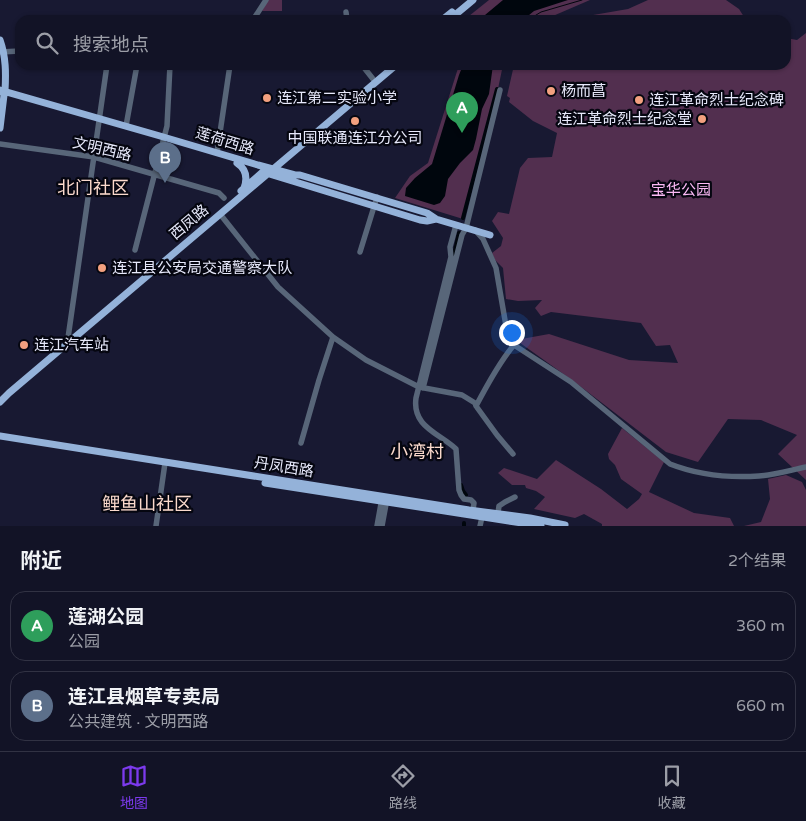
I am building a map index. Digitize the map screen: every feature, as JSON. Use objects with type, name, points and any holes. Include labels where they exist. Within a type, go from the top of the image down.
[{"type":"main road","points":[[448,15],[466,0]]},
{"type":"main road","points":[[455,15],[473,0]]},
{"type":"main road","points":[[0,40],[6,63],[0,128]]},
{"type":"main road","name":"西凤路","points":[[0,402],[220,214],[383,70]]},
{"type":"main road","name":"西凤路","points":[[1,394],[244,188],[293,153],[390,70]]},
{"type":"main road","name":"莲荷西路","points":[[2,92],[216,153],[374,206],[425,221],[436,219]]},
{"type":"main road","name":"莲荷西路","points":[[99,120],[126,126],[237,163],[268,170]]},
{"type":"main road","points":[[293,153],[289,166],[294,178]]},
{"type":"main road","points":[[237,163],[245,172],[244,188]]},
{"type":"main road","name":"莲荷西路","points":[[294,178],[300,175],[377,197],[427,213],[436,219],[490,235]]},
{"type":"main road","points":[[0,430],[1,438]]},
{"type":"main road","name":"丹凤西路","points":[[1,438],[541,526]]},
{"type":"main road","name":"丹凤西路","points":[[384,499],[498,513],[564,525]]},
{"type":"street","points":[[256,15],[266,0]]},
{"type":"street","points":[[2,52],[15,51]]},
{"type":"street","points":[[68,338],[106,70]]},
{"type":"street","points":[[126,126],[136,70]]},
{"type":"street","points":[[135,250],[168,124],[170,70]]},
{"type":"street","points":[[216,153],[229,70]]},
{"type":"street","points":[[366,70],[373,79]]},
{"type":"street","points":[[473,510],[474,503],[472,500],[464,499],[460,492],[456,449],[428,429],[418,415],[415,403],[462,235],[466,228],[500,90]]},
{"type":"street","name":"文明西路","points":[[0,144],[94,157],[219,193],[224,198]]},
{"type":"street","points":[[360,252],[377,197]]},
{"type":"street","points":[[220,214],[278,288],[333,337],[366,360],[421,387],[462,395],[475,402],[497,436],[512,454]]},
{"type":"street","points":[[421,387],[456,225]]},
{"type":"street","points":[[475,230],[483,239],[496,268],[506,326],[514,345],[571,382],[670,464],[710,474],[741,476],[761,476],[806,467]]},
{"type":"street","points":[[301,443],[333,337]]},
{"type":"street","points":[[476,406],[494,374],[514,345]]},
{"type":"street","points":[[156,526],[165,465]]},
{"type":"street","points":[[498,513],[499,506],[515,497]]},
{"type":"street","points":[[377,526],[384,499]]},
{"type":"street","points":[[382,526],[384,499]]},
{"type":"street","points":[[480,526],[482,517]]},
{"type":"green space","points":[[268,0],[282,0],[282,11],[262,11]]},
{"type":"green space","points":[[489,0],[590,0],[555,15],[470,15]]},
{"type":"green space","points":[[648,0],[726,0],[739,9],[743,15],[593,15],[628,9]]},
{"type":"green space","name":"宝华公园","points":[[806,33],[806,480],[778,454],[797,435],[761,420],[728,419],[698,462],[666,452],[516,340],[549,334],[629,360],[678,363],[670,345],[656,346],[641,323],[551,312],[541,316],[535,308],[542,300],[518,301],[506,299],[503,268],[495,260],[492,253],[501,246],[503,238],[492,221],[498,212],[509,214],[520,168],[528,158],[552,157],[557,133],[533,121],[509,102],[510,98],[507,96],[513,70],[791,70],[791,39],[797,40]]},
{"type":"green space","points":[[457,70],[502,70],[495,103],[463,219],[395,198],[410,176],[428,163]]},
{"type":"green space","points":[[622,428],[664,462],[649,492],[694,513],[730,518],[734,526],[602,526],[602,524],[584,514],[575,518],[534,509],[545,497],[536,491],[526,488],[525,485],[512,485],[498,473],[504,468],[537,479],[556,460],[601,489],[627,509],[642,494],[621,479],[615,465],[609,459],[608,454]]},
{"type":"green space","points":[[786,475],[802,482],[806,490],[806,526],[744,526],[761,522],[770,499],[768,479]]},
{"type":"shaded area","points":[[503,0],[568,0],[534,11],[529,15],[485,15]]},
{"type":"shaded area","points":[[461,70],[492,70],[489,94],[482,109],[473,150],[448,179],[445,196],[440,203],[434,205],[405,196],[406,188],[432,164]]},
{"type":"waterway","points":[[536,15],[582,0]]},
{"type":"waterway","points":[[463,218],[497,89]]},
{"type":"waterway","points":[[453,260],[459,233]]},
{"type":"waterway","points":[[461,485],[466,495]]},
{"type":"place","name":"杨而菖","points":[[551,91]]},
{"type":"place","name":"连江第二实验小学","points":[[267,98]]},
{"type":"place","name":"连江革命烈士纪念碑","points":[[639,100]]},
{"type":"place","name":"连江革命烈士纪念堂","points":[[702,119]]},
{"type":"place","name":"中国联通连江分公司","points":[[355,121]]},
{"type":"place","name":"莲湖公园","points":[[462,133]]},
{"type":"place","name":"连江县烟草专卖局","points":[[165,183]]},
{"type":"place","name":"连江县公安局交通警察大队","points":[[102,268]]},
{"type":"place","name":"连江汽车站","points":[[24,345]]},
{"type":"district","name":"北门社区","points":[[93,188]]},
{"type":"district","name":"小湾村","points":[[417,452]]},
{"type":"district","name":"鲤鱼山社区","points":[[147,504]]}]
